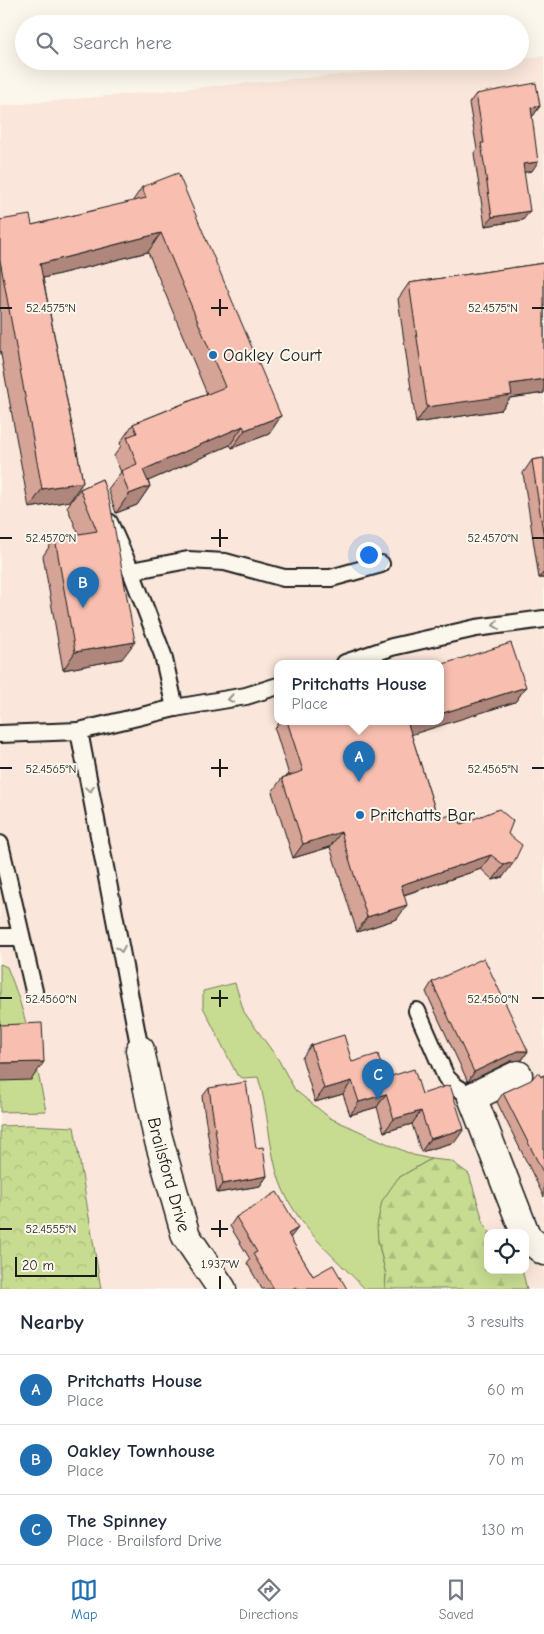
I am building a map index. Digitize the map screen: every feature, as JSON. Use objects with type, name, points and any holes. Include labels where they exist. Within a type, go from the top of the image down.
[{"type":"street","name":"Brailsford Drive","points":[[140,1050],[157,1134],[186,1236],[222,1289]]},
{"type":"street","points":[[518,1075],[472,1096],[523,1229]]},
{"type":"street","points":[[529,1240],[544,1251]]},
{"type":"lane","points":[[103,504],[163,655],[175,708]]},
{"type":"lane","points":[[131,571],[188,560],[225,562],[284,578],[331,578],[381,564]]},
{"type":"lane","points":[[354,660],[392,648],[476,628],[544,619]]},
{"type":"lane","points":[[0,734],[79,731],[175,708],[246,696],[274,687]]},
{"type":"lane","points":[[79,731],[140,1050]]},
{"type":"lane","points":[[0,844],[34,991]]},
{"type":"lane","points":[[0,937],[20,937]]},
{"type":"lane","points":[[417,1011],[446,1077],[455,1086],[472,1096]]},
{"type":"shaded area","points":[[544,56],[544,1289],[0,1289],[0,106],[390,70],[529,70],[529,57]]},
{"type":"green space","points":[[0,964],[7,967],[20,1002],[46,1111],[0,1112]]},
{"type":"green space","points":[[235,983],[244,1012],[278,1059],[295,1090],[330,1118],[413,1155],[431,1159],[398,1178],[378,1241],[386,1275],[385,1289],[365,1289],[317,1240],[287,1198],[276,1169],[258,1077],[243,1078],[237,1075],[203,1007],[203,991]]},
{"type":"green space","points":[[0,1126],[74,1127],[101,1289],[0,1289]]},
{"type":"green space","points":[[431,1159],[451,1161],[469,1174],[487,1229],[484,1229],[484,1274],[523,1274],[527,1289],[385,1289],[386,1275],[378,1241],[377,1225],[382,1201],[398,1178]]},
{"type":"building","points":[[536,83],[540,106],[531,108],[538,162],[523,164],[530,211],[492,217],[481,143],[484,143],[476,94]]},
{"type":"building","points":[[178,173],[281,416],[245,430],[243,426],[143,470],[150,486],[129,494],[121,471],[137,464],[127,437],[137,433],[133,424],[225,387],[161,233],[40,264],[83,482],[42,489],[0,260],[0,220],[30,215],[32,225],[146,198],[142,187]]},
{"type":"building","points":[[544,263],[544,379],[510,384],[512,395],[427,407],[409,283]]},
{"type":"building","points":[[544,458],[544,538],[532,460]]},
{"type":"building","points":[[102,479],[110,503],[135,642],[75,652],[55,538],[97,531],[80,489]]},
{"type":"building","points":[[511,643],[526,687],[444,713],[444,664]]},
{"type":"building","points":[[288,725],[408,725],[438,819],[457,813],[461,824],[499,809],[513,821],[508,834],[522,845],[514,862],[504,865],[491,855],[401,885],[407,905],[367,917],[341,832],[303,844],[282,778],[303,771]]},
{"type":"building","points":[[484,958],[528,1051],[518,1051],[474,1072],[432,982]]},
{"type":"building","points":[[42,1023],[44,1062],[0,1063],[0,1025]]},
{"type":"building","points":[[344,1035],[352,1062],[378,1054],[385,1078],[414,1069],[422,1094],[450,1085],[464,1129],[430,1139],[421,1111],[394,1119],[386,1094],[359,1102],[352,1081],[324,1089],[311,1045]]},
{"type":"building","points":[[538,1072],[541,1077],[544,1075],[544,1174],[503,1093],[531,1080]]},
{"type":"building","points":[[246,1082],[256,1148],[263,1147],[267,1176],[223,1184],[209,1088]]},
{"type":"building","points":[[277,1192],[298,1228],[288,1234],[313,1276],[333,1265],[347,1289],[297,1289],[296,1287],[292,1289],[274,1289],[253,1254],[257,1252],[236,1217]]},
{"type":"place","name":"Oakley Court","points":[[213,355]]},
{"type":"place","name":"Oakley Townhouse","points":[[83,608]]},
{"type":"place","name":"Pritchatts House","points":[[359,782]]},
{"type":"place","name":"Pritchatts Bar","points":[[360,815]]},
{"type":"place","name":"The Spinney","points":[[378,1100]]}]
